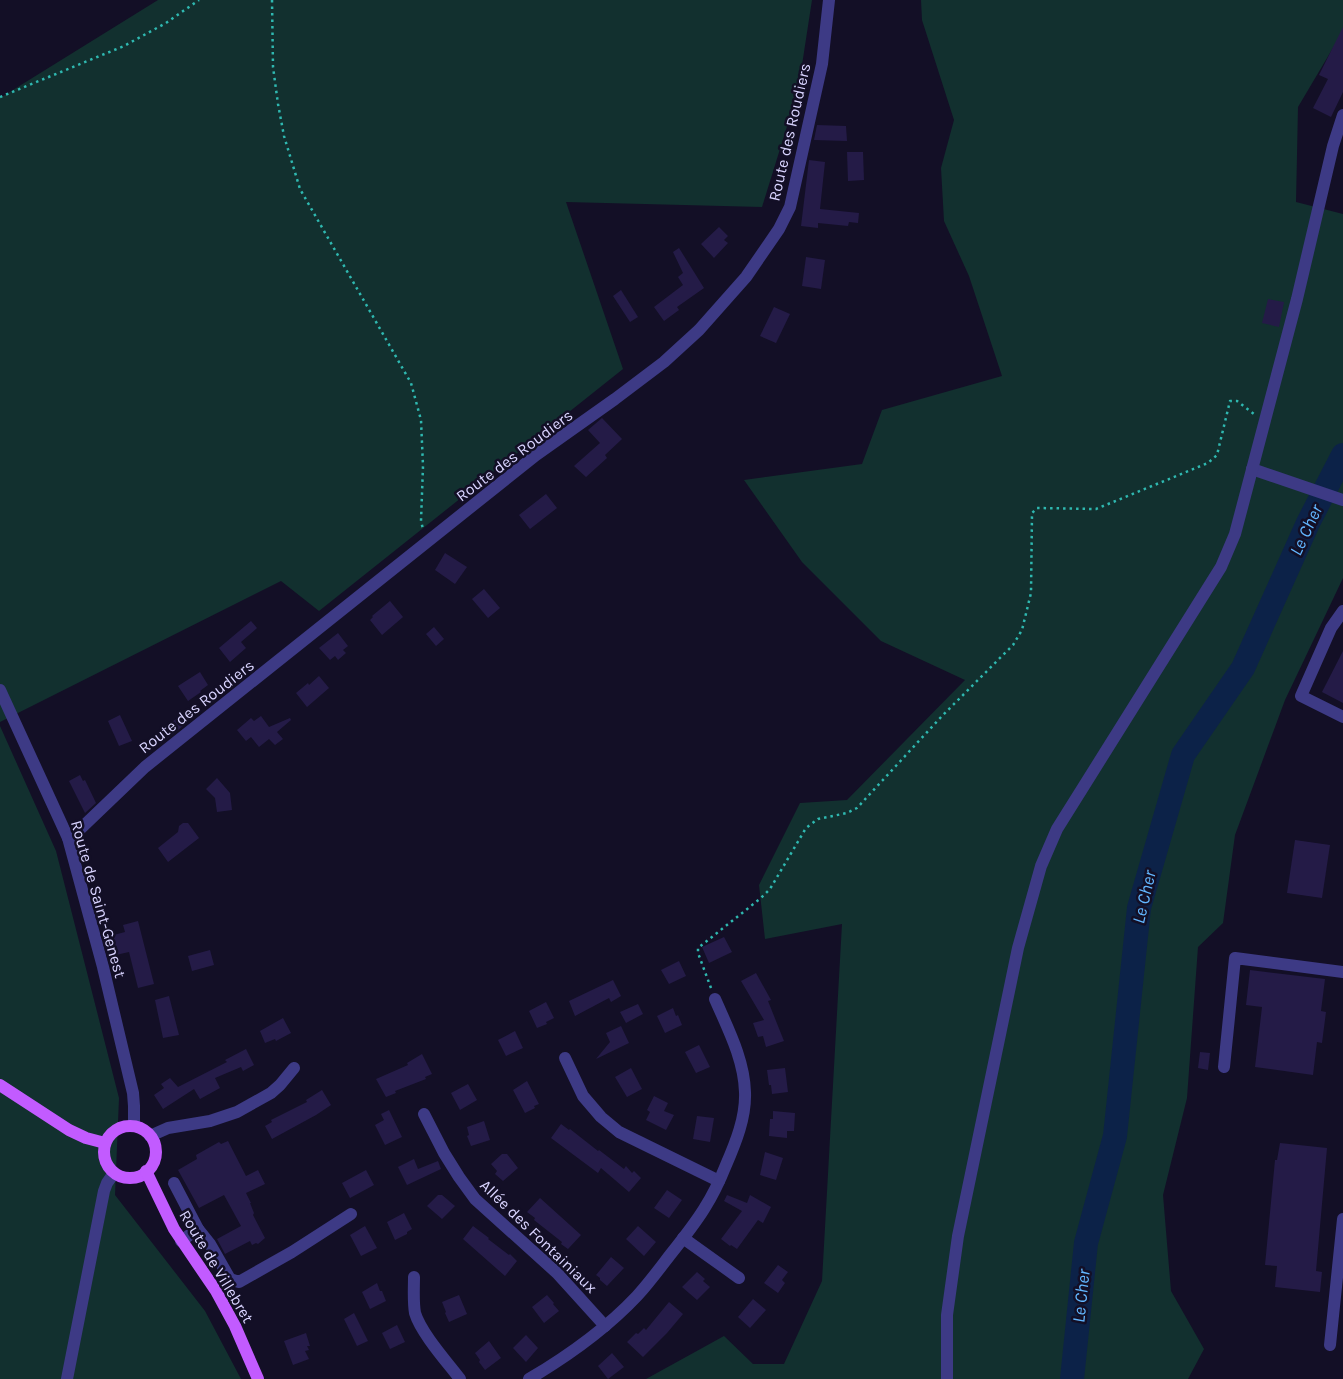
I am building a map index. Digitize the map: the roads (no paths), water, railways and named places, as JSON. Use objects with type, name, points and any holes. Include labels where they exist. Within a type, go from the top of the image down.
[{"type":"main road","points":[[0,1085],[69,1130],[86,1138],[105,1143]]},
{"type":"main road","points":[[125,1126],[134,1126],[141,1128],[150,1136],[154,1144],[155,1156],[151,1167],[146,1171],[139,1176],[131,1178],[122,1177],[108,1167],[104,1152],[105,1143],[109,1135],[125,1126]]},
{"type":"main road","name":"Route de Villebret","points":[[146,1171],[182,1241],[216,1291],[235,1326],[258,1379]]},
{"type":"street","name":"Route des Roudiers","points":[[68,838],[74,836],[145,767],[536,455],[664,362],[699,330],[746,277],[779,229],[790,207],[822,64],[829,0]]},
{"type":"street","points":[[947,1379],[947,1315],[958,1236],[1018,948],[1041,866],[1057,829],[1221,567],[1235,534],[1297,299],[1333,146],[1343,115]]},
{"type":"street","points":[[1252,469],[1343,500]]},
{"type":"street","points":[[1343,612],[1331,628],[1301,696],[1343,717]]},
{"type":"street","name":"Route de Saint-Genest","points":[[0,690],[68,838],[103,966],[133,1093],[134,1126]]},
{"type":"street","points":[[1224,1067],[1235,958],[1343,972]]},
{"type":"street","points":[[529,1379],[572,1352],[605,1326],[637,1296],[705,1208],[719,1181],[734,1146],[744,1115],[746,1094],[744,1074],[736,1048],[715,999]]},
{"type":"street","points":[[565,1058],[583,1096],[601,1117],[620,1132],[719,1181]]},
{"type":"street","points":[[150,1136],[168,1128],[210,1121],[237,1112],[271,1093],[294,1068]]},
{"type":"street","name":"Allée des Fontainiaux","points":[[424,1114],[444,1153],[475,1199],[557,1273],[605,1326]]},
{"type":"street","points":[[67,1379],[104,1190],[114,1173]]},
{"type":"street","points":[[174,1183],[198,1229],[210,1244],[230,1279],[239,1282],[292,1252],[351,1214]]},
{"type":"street","points":[[1330,1345],[1343,1220]]},
{"type":"street","points":[[182,1241],[198,1229]]},
{"type":"street","points":[[683,1238],[739,1278]]},
{"type":"street","points":[[414,1277],[415,1312],[421,1326],[460,1379]]},
{"type":"waterway","name":"Le Cher","points":[[1072,1379],[1086,1243],[1115,1136],[1139,908],[1183,755],[1243,668],[1308,523],[1343,455]]}]
